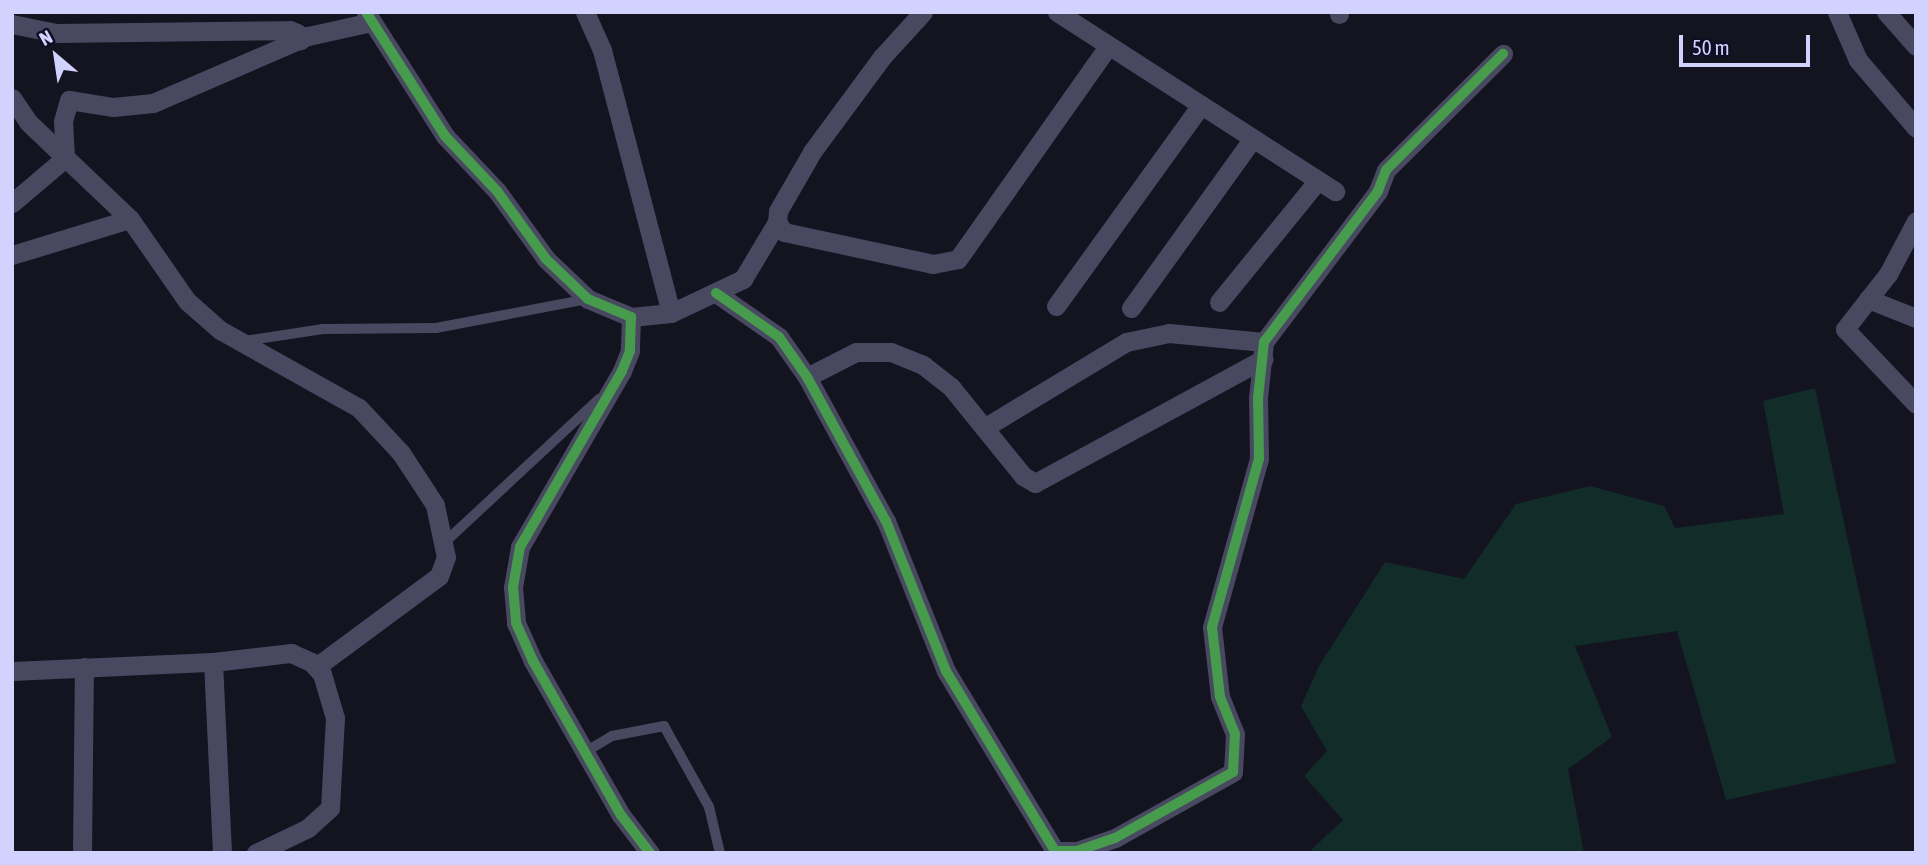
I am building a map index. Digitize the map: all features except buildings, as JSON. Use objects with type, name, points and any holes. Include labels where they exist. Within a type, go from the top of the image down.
[{"type":"street","points":[[585,12],[602,50],[671,313]]},
{"type":"street","points":[[65,158],[63,121],[69,100],[121,107],[153,103],[300,40],[369,17],[445,136],[497,191],[546,259],[588,299],[631,317],[671,313],[743,279],[812,152],[882,57],[923,12]]},
{"type":"street","points":[[1057,12],[1335,191]]},
{"type":"street","points":[[1837,12],[1858,60],[1916,128]]},
{"type":"street","points":[[1886,12],[1916,46]]},
{"type":"street","points":[[12,24],[56,33],[290,30],[300,40]]},
{"type":"street","points":[[776,222],[784,232],[933,264],[958,259],[1108,46]]},
{"type":"street","points":[[807,377],[856,352],[891,352],[923,365],[951,387],[1023,476],[1044,481],[1264,350],[1378,191],[1386,170],[1503,54]]},
{"type":"street","points":[[12,98],[28,122],[131,219],[187,300],[240,342],[333,390],[379,425],[435,505],[445,565],[433,583],[316,667]]},
{"type":"street","points":[[1056,306],[1201,105]]},
{"type":"street","points":[[1131,308],[1253,138]]},
{"type":"street","points":[[15,197],[65,158]]},
{"type":"street","points":[[1219,302],[1318,180]]},
{"type":"street","points":[[12,255],[131,219]]},
{"type":"street","points":[[1916,221],[1911,247],[1845,329],[1916,404]]},
{"type":"street","points":[[716,293],[779,337],[807,377],[886,521],[946,671],[1055,851],[1077,851],[1138,825],[1233,772],[1236,764],[1235,734],[1220,697],[1212,627],[1259,459],[1258,398],[1264,350]]},
{"type":"street","points":[[1868,299],[1916,318]]},
{"type":"street","points":[[631,317],[630,351],[614,387],[543,505],[513,565],[514,607],[523,641],[621,815],[650,853]]},
{"type":"street","points":[[984,428],[1126,342],[1169,333],[1264,350]]},
{"type":"street","points":[[12,671],[213,662],[291,653],[316,667],[331,696],[335,718],[330,808],[308,828],[256,853]]},
{"type":"street","points":[[213,662],[222,853]]},
{"type":"street","points":[[82,853],[84,667]]},
{"type":"lane","points":[[240,342],[323,329],[436,328],[588,299]]},
{"type":"lane","points":[[443,543],[536,453],[614,387]]},
{"type":"lane","points":[[587,751],[612,736],[664,726],[709,807],[720,853]]},
{"type":"green space","points":[[1815,388],[1896,763],[1726,800],[1677,631],[1575,646],[1612,737],[1568,769],[1584,853],[1308,853],[1343,820],[1304,776],[1327,751],[1301,706],[1319,666],[1385,562],[1464,579],[1516,504],[1590,486],[1664,506],[1675,528],[1784,514],[1763,401]]},
{"type":"cycle path","points":[[366,12],[445,136],[497,191],[546,259],[588,299],[631,317],[630,351],[622,371],[520,547],[513,587],[516,623],[533,661],[621,815],[650,853]]},
{"type":"cycle path","points":[[716,293],[779,337],[807,377],[886,521],[946,671],[1055,851],[1077,851],[1115,838],[1233,772],[1235,734],[1220,697],[1212,627],[1259,459],[1258,398],[1264,342],[1378,191],[1386,170],[1503,54]]}]
